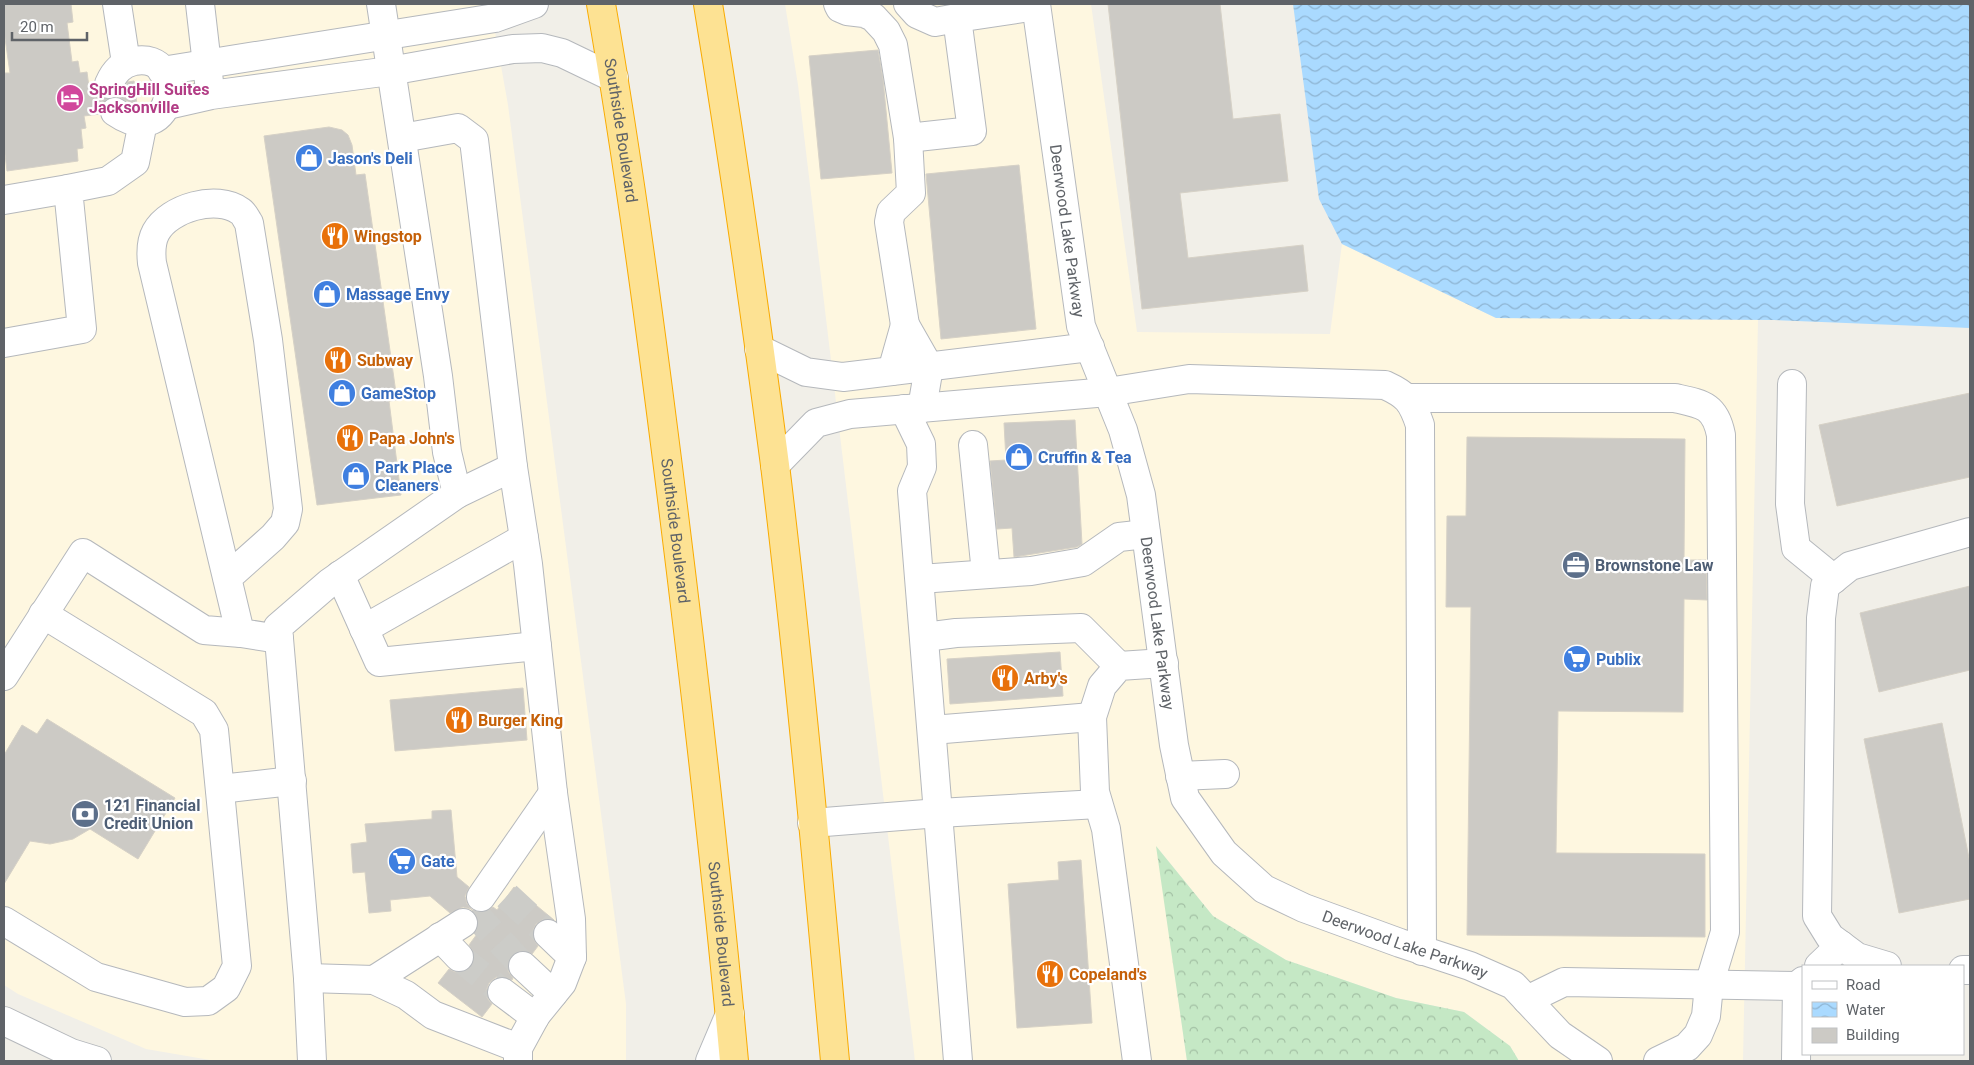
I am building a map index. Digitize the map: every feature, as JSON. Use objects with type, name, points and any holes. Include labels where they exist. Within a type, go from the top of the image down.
[{"type":"highway","name":"Southside Boulevard","points":[[601,4],[614,78],[661,404],[718,882],[734,1061]]},
{"type":"highway","points":[[708,4],[724,99],[775,465],[835,1061]]},
{"type":"street","points":[[115,112],[132,121],[143,122],[153,119],[162,112],[170,96],[170,87],[162,71],[146,61],[136,61],[118,74],[116,4]]},
{"type":"street","points":[[200,4],[211,95]]},
{"type":"street","points":[[381,4],[438,376],[447,452],[457,494]]},
{"type":"street","points":[[162,71],[495,18],[534,4]]},
{"type":"street","points":[[838,4],[840,8],[873,17],[886,31],[893,45],[908,138],[911,193],[891,212],[890,222],[905,325],[929,367],[921,444],[922,467],[912,491],[958,1061]]},
{"type":"street","points":[[908,4],[917,14],[935,22],[1036,5]]},
{"type":"street","name":"Deerwood Lake Parkway","points":[[1036,5],[1081,326],[1123,430],[1141,495],[1174,745],[1185,798],[1224,853],[1264,889],[1304,908],[1470,966],[1513,985],[1560,1035],[1598,1061]]},
{"type":"street","points":[[908,138],[972,131],[957,18]]},
{"type":"street","points":[[167,105],[211,95],[390,70],[513,49],[542,48],[562,53],[614,78]]},
{"type":"street","points":[[4,200],[108,181],[135,162],[143,122]]},
{"type":"street","points":[[308,978],[374,980],[406,995],[433,1015],[518,1055],[535,1017],[562,983],[572,957],[571,919],[553,793],[524,538],[513,467],[474,140],[458,128],[402,138]]},
{"type":"street","points":[[4,343],[82,329],[68,189]]},
{"type":"street","points":[[227,578],[273,537],[285,523],[288,509],[268,340],[249,223],[241,211],[226,204],[197,204],[178,213],[164,223],[156,233],[152,257],[227,578],[240,633]]},
{"type":"street","points":[[892,371],[905,325]]},
{"type":"street","points":[[759,349],[806,372],[842,377],[1090,347]]},
{"type":"street","points":[[775,465],[816,423],[850,414],[1108,392],[1189,380],[1385,384],[1409,398],[1675,398],[1709,408],[1718,420],[1721,435],[1725,932],[1709,985],[1706,1016],[1698,1036],[1687,1047],[1658,1061]]},
{"type":"street","points":[[1792,384],[1790,504],[1796,548],[1834,579]]},
{"type":"street","points":[[1409,398],[1420,425],[1422,950]]},
{"type":"street","points":[[921,444],[924,408]]},
{"type":"street","points":[[973,445],[986,573]]},
{"type":"street","points":[[312,1061],[308,978],[278,627],[308,599],[340,575],[457,494],[513,467]]},
{"type":"street","points":[[1884,965],[1857,957],[1830,937],[1817,916],[1820,618],[1825,586],[1850,566],[1970,532]]},
{"type":"street","points":[[920,579],[1031,571],[1083,562],[1119,537],[1146,534]]},
{"type":"street","points":[[364,629],[524,538]]},
{"type":"street","points":[[4,676],[82,553],[204,630],[279,639]]},
{"type":"street","points":[[340,575],[379,662],[537,646]]},
{"type":"street","points":[[4,921],[96,977],[185,1002],[208,1001],[226,988],[236,966],[214,730],[204,713],[44,614]]},
{"type":"street","points":[[925,637],[956,633],[1081,628],[1118,666]]},
{"type":"street","points":[[1137,1061],[1106,829],[1095,792],[1092,716],[1102,686],[1118,666],[1164,663]]},
{"type":"street","points":[[932,730],[1092,716]]},
{"type":"street","points":[[1180,776],[1225,774]]},
{"type":"street","points":[[220,789],[292,781]]},
{"type":"street","points":[[494,891],[553,793]]},
{"type":"street","points":[[812,823],[939,813],[1098,804]]},
{"type":"street","points":[[374,980],[462,922]]},
{"type":"street","points":[[548,934],[572,957]]},
{"type":"street","points":[[440,937],[459,957]]},
{"type":"street","points":[[1819,965],[1841,945]]},
{"type":"street","points":[[523,966],[553,994]]},
{"type":"street","points":[[1527,1000],[1564,982],[1709,985],[1800,984],[1796,1061]]},
{"type":"street","points":[[502,992],[535,1017]]},
{"type":"street","points":[[710,1061],[730,1014]]},
{"type":"street","points":[[4,1022],[71,1053],[97,1061]]},
{"type":"street","points":[[1560,1035],[1566,1061]]},
{"type":"shaded area","points":[[4,4],[490,4],[508,105],[626,1004],[626,1061],[216,1061],[146,1049],[18,994],[4,985]]},
{"type":"shaded area","points":[[785,4],[1091,4],[1137,332],[1330,334],[1342,244],[1496,318],[1758,320],[1743,1061],[1519,1061],[1510,1046],[1464,1012],[1396,998],[1286,960],[1213,916],[1157,847],[1187,1061],[915,1061],[798,85]]},
{"type":"green space","points":[[1156,846],[1213,916],[1286,960],[1396,998],[1464,1012],[1510,1046],[1519,1061],[1187,1061]]},
{"type":"water","points":[[1293,4],[1970,4],[1970,328],[1774,320],[1496,318],[1342,244],[1319,199]]},
{"type":"building","name":"SpringHill Suites Jacksonville","points":[[4,4],[71,4],[73,22],[67,23],[72,62],[78,61],[80,73],[87,72],[89,87],[94,86],[97,93],[107,99],[101,105],[100,114],[84,116],[86,128],[81,129],[83,148],[77,149],[78,161],[7,171],[4,146],[4,73],[10,73],[4,31]]},
{"type":"building","points":[[1108,4],[1220,4],[1233,119],[1280,114],[1288,181],[1180,193],[1188,258],[1303,245],[1308,291],[1142,309]]},
{"type":"building","points":[[878,50],[883,79],[892,173],[821,179],[809,56]]},
{"type":"building","points":[[134,81],[137,105],[117,97],[128,82]]},
{"type":"building","points":[[329,127],[342,130],[348,135],[352,145],[356,175],[365,174],[397,400],[389,401],[401,495],[317,505],[264,136]]},
{"type":"building","points":[[1019,165],[1036,329],[941,339],[926,174]]},
{"type":"building","points":[[1970,393],[1970,477],[1837,506],[1819,425]]},
{"type":"building","points":[[1075,420],[1082,544],[1077,547],[1014,557],[1012,528],[997,529],[990,461],[1006,460],[1004,423]]},
{"type":"building","name":"Publix","points":[[1467,437],[1685,439],[1684,560],[1706,560],[1707,600],[1684,599],[1683,712],[1558,711],[1556,853],[1705,854],[1705,937],[1467,935],[1471,607],[1446,607],[1447,516],[1466,516]]},
{"type":"building","points":[[1970,586],[1970,670],[1879,692],[1860,613]]},
{"type":"building","name":"Arby's","points":[[1060,652],[1063,696],[950,704],[947,659]]},
{"type":"building","name":"Burger King","points":[[523,688],[527,740],[395,751],[390,700]]},
{"type":"building","name":"121 Financial Credit Union","points":[[47,719],[175,798],[138,859],[90,829],[73,839],[50,844],[30,841],[4,884],[4,755],[22,725],[37,734]]},
{"type":"building","points":[[1942,723],[1970,863],[1970,899],[1899,913],[1864,739]]},
{"type":"building","points":[[451,810],[457,877],[469,887],[465,896],[467,904],[472,910],[463,907],[450,913],[430,896],[390,900],[391,911],[369,913],[365,872],[353,873],[351,844],[367,842],[365,824],[432,819],[432,811]]},
{"type":"building","points":[[1081,860],[1092,1023],[1017,1028],[1008,884],[1059,880],[1058,862]]},
{"type":"building","points":[[514,887],[554,920],[544,919],[536,924],[533,930],[533,938],[538,946],[532,954],[526,951],[519,951],[511,956],[508,963],[508,971],[513,978],[512,980],[496,977],[489,983],[486,991],[487,998],[492,1004],[482,1017],[438,983],[449,969],[455,972],[463,972],[470,968],[474,962],[474,953],[469,945],[477,934],[475,932],[479,922],[472,910],[480,913],[493,907],[497,910]]},
{"type":"tunnel","points":[[507,896],[548,934]]},
{"type":"tunnel","points":[[472,911],[523,966]]},
{"type":"tunnel","points":[[459,957],[502,992]]},
{"type":"place","name":"SpringHill Suites Jacksonville","points":[[70,98]]},
{"type":"place","name":"Jason's Deli","points":[[309,158]]},
{"type":"place","name":"Wingstop","points":[[335,236]]},
{"type":"place","name":"Massage Envy","points":[[327,294]]},
{"type":"place","name":"Subway","points":[[338,360]]},
{"type":"place","name":"GameStop","points":[[342,393]]},
{"type":"place","name":"Papa John's","points":[[350,438]]},
{"type":"place","name":"Cruffin & Tea","points":[[1019,457]]},
{"type":"place","name":"Park Place Cleaners","points":[[356,476]]},
{"type":"place","name":"Brownstone Law","points":[[1576,565]]},
{"type":"place","name":"Publix","points":[[1577,659]]},
{"type":"place","name":"Arby's","points":[[1005,678]]},
{"type":"place","name":"Burger King","points":[[459,720]]},
{"type":"place","name":"121 Financial Credit Union","points":[[85,814]]},
{"type":"place","name":"Gate","points":[[402,861]]},
{"type":"place","name":"Copeland's","points":[[1050,974]]}]
